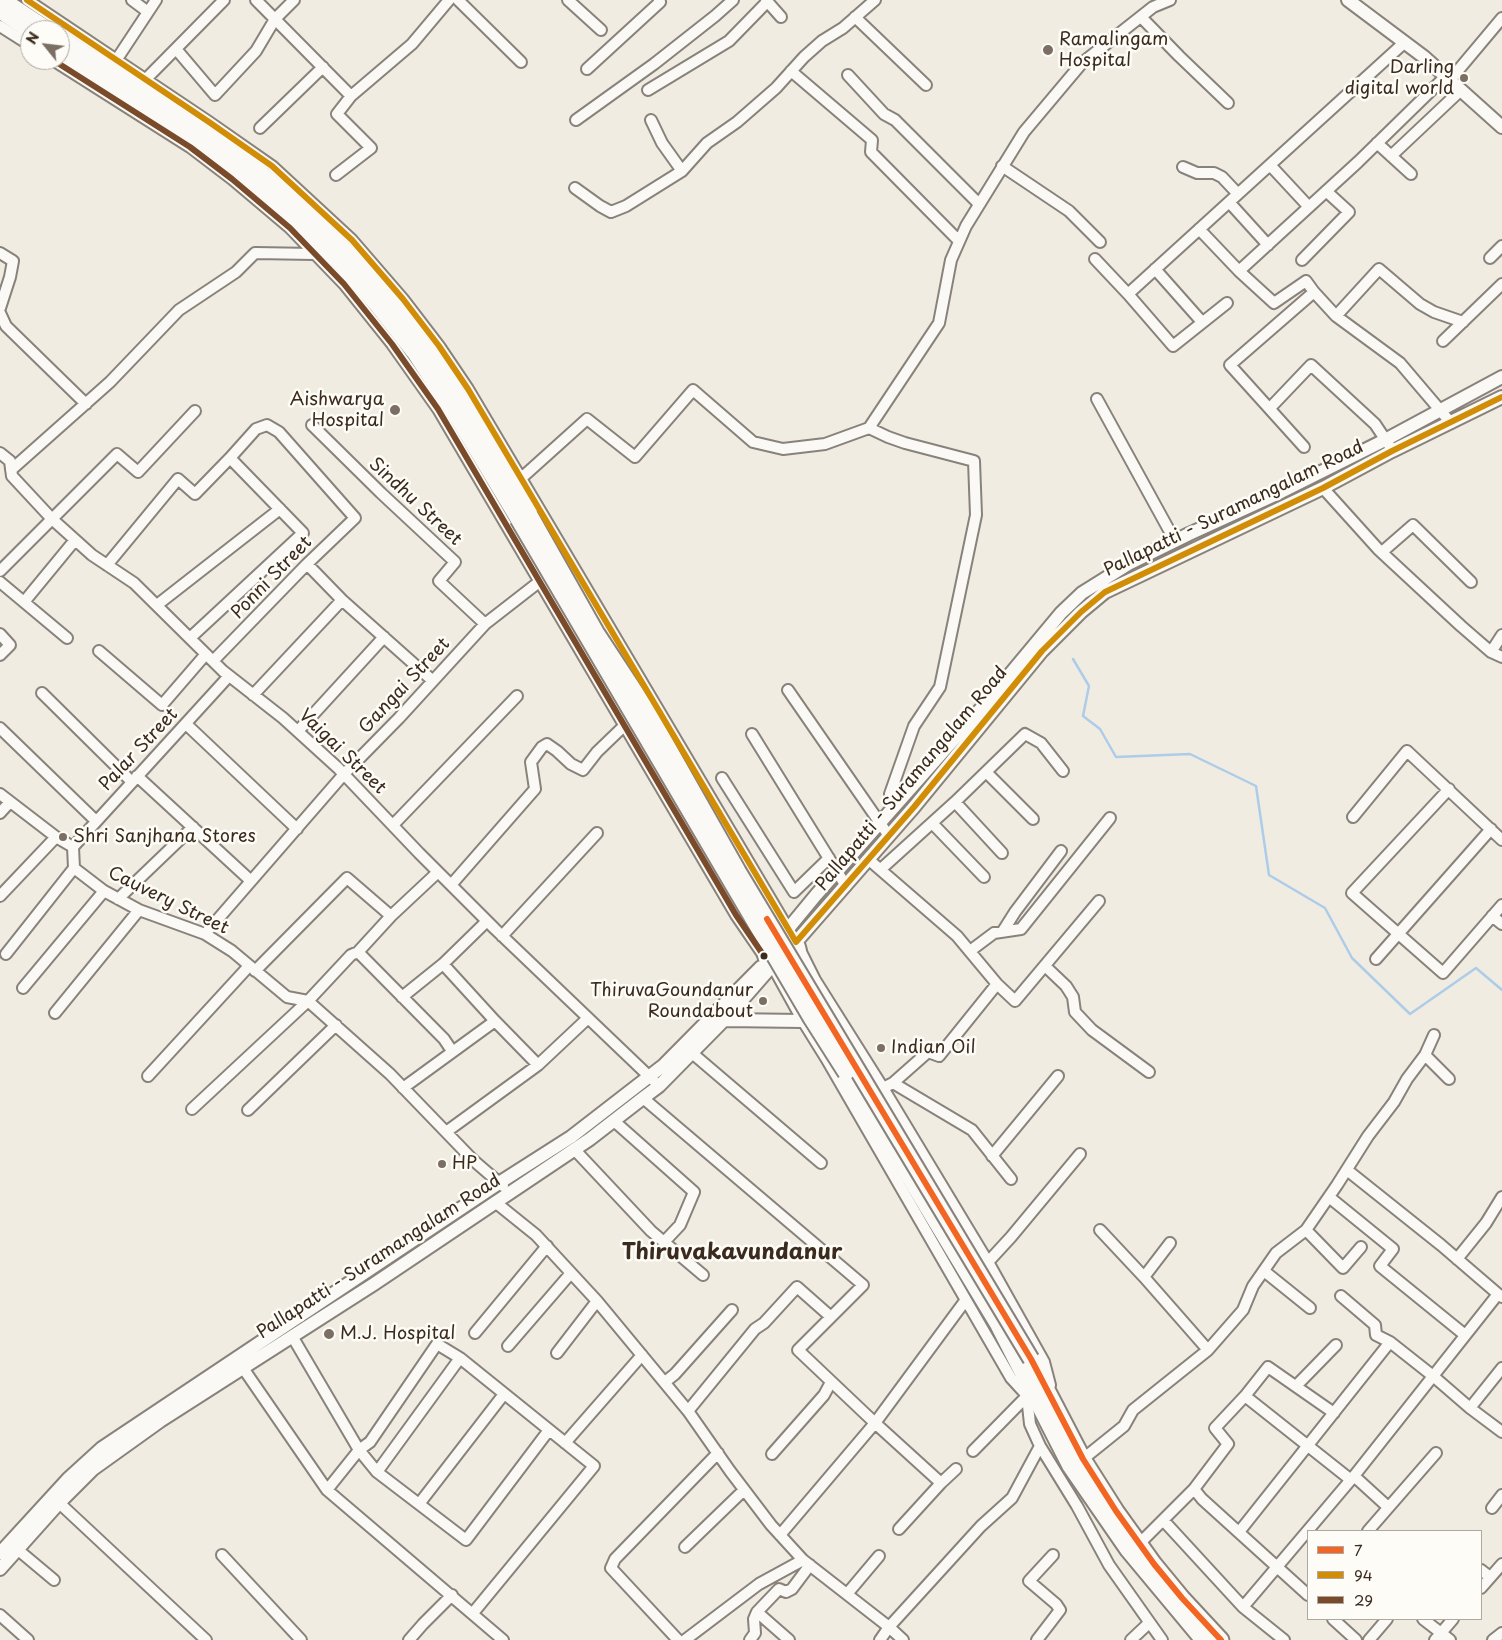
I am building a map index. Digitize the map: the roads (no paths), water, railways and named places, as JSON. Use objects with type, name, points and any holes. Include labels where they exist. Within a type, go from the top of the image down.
[{"type":"highway","points":[[4,0],[34,20]]},
{"type":"highway","points":[[0,11],[20,24]]},
{"type":"highway","points":[[70,44],[254,167],[322,228],[390,301],[445,374],[493,467]]},
{"type":"highway","points":[[70,58],[238,170],[293,217],[339,261],[377,304],[414,352],[508,490],[811,1018],[998,1325],[1025,1362]]},
{"type":"highway","points":[[524,517],[646,708],[738,871],[1025,1362],[1050,1411],[1070,1466],[1123,1543],[1203,1640]]},
{"type":"highway","points":[[1050,1411],[1139,1544],[1182,1598],[1221,1640]]},
{"type":"main road","points":[[1348,0],[1405,42],[1502,127]]},
{"type":"main road","points":[[769,963],[766,945],[769,941],[786,932],[986,703],[1060,614],[1082,593],[1130,563],[1175,540],[1388,445],[1440,410],[1502,377]]},
{"type":"main road","name":"Pallapatti - Suramangalam Road","points":[[797,945],[1042,652],[1081,612],[1105,592],[1323,488],[1388,445],[1451,422],[1500,401]]},
{"type":"main road","points":[[769,963],[784,970],[793,966],[798,958],[797,945],[786,932]]},
{"type":"main road","points":[[0,1553],[55,1500],[68,1479],[102,1448],[258,1351],[499,1183],[654,1081],[664,1066],[769,963]]},
{"type":"main road","name":"Pallapatti - Suramangalam Road","points":[[0,1568],[55,1500],[93,1469],[160,1421],[243,1368],[258,1351],[292,1336],[614,1121],[643,1098],[654,1081],[692,1052],[725,1020],[769,963]]},
{"type":"main road","points":[[725,1020],[803,1021]]},
{"type":"street","points":[[27,0],[272,166],[352,240],[403,299],[439,346],[468,389],[508,490],[539,582],[736,915],[769,963],[1011,1378],[1028,1396],[1050,1411]]},
{"type":"street","points":[[132,0],[148,12]]},
{"type":"street","points":[[116,59],[156,0]]},
{"type":"street","points":[[145,80],[224,0]]},
{"type":"street","points":[[256,0],[352,96]]},
{"type":"street","points":[[176,49],[215,96],[256,51],[275,19],[294,0]]},
{"type":"street","points":[[336,175],[371,148],[337,114],[352,96],[412,44],[449,0]]},
{"type":"street","points":[[458,0],[521,62]]},
{"type":"street","points":[[568,0],[601,30]]},
{"type":"street","points":[[587,69],[660,2],[659,0]]},
{"type":"street","points":[[576,120],[654,64],[733,0]]},
{"type":"street","points":[[508,490],[587,419],[635,458],[693,390],[753,442],[783,449],[825,444],[869,428],[939,323],[951,260],[959,241],[979,204],[1024,132],[1082,63],[1153,7],[1170,0]]},
{"type":"street","points":[[648,90],[729,41],[766,1],[781,17]]},
{"type":"street","points":[[575,188],[612,212],[626,206],[682,171],[707,143],[744,116],[776,88],[804,57],[855,18],[868,2]]},
{"type":"street","points":[[1141,17],[1228,103]]},
{"type":"street","points":[[855,18],[926,85]]},
{"type":"street","points":[[1239,271],[1448,78],[1502,18]]},
{"type":"street","points":[[0,26],[20,39]]},
{"type":"street","points":[[1128,294],[1405,42]]},
{"type":"street","points":[[260,128],[322,67]]},
{"type":"street","points":[[69,70],[190,147],[290,228],[344,284],[392,344],[438,409],[508,490],[668,728],[786,932]]},
{"type":"street","points":[[791,71],[872,140],[871,152],[959,241]]},
{"type":"street","points":[[848,75],[884,114],[895,120],[979,204]]},
{"type":"street","points":[[1391,156],[1460,90]]},
{"type":"street","points":[[651,120],[662,143],[682,171]]},
{"type":"street","points":[[1377,143],[1411,174]]},
{"type":"street","points":[[1270,165],[1309,207]]},
{"type":"street","points":[[1002,166],[1069,211],[1100,242]]},
{"type":"street","points":[[1183,167],[1197,173],[1214,173],[1222,177],[1238,194]]},
{"type":"street","points":[[1302,260],[1349,212],[1326,191]]},
{"type":"street","points":[[1229,202],[1268,245]]},
{"type":"street","points":[[1199,229],[1239,271],[1274,303],[1306,280],[1314,292],[1336,316],[1400,363],[1451,422]]},
{"type":"street","points":[[1490,258],[1502,246]]},
{"type":"street","points":[[0,253],[13,261],[0,308]]},
{"type":"street","points":[[11,470],[110,382],[178,310],[236,272],[255,254],[314,254]]},
{"type":"street","points":[[1095,259],[1173,346],[1227,302]]},
{"type":"street","points":[[1155,269],[1202,322]]},
{"type":"street","points":[[1336,316],[1379,269],[1420,304],[1434,312],[1463,322]]},
{"type":"street","points":[[1443,341],[1502,284]]},
{"type":"street","points":[[1304,447],[1230,365],[1314,292]]},
{"type":"street","points":[[0,313],[6,326],[86,404]]},
{"type":"street","points":[[1270,408],[1311,365],[1375,424],[1388,445]]},
{"type":"street","points":[[1097,399],[1175,540]]},
{"type":"street","points":[[0,570],[117,454],[138,472],[195,411]]},
{"type":"street","name":"Ponni Street","points":[[99,651],[162,705],[209,657],[355,518],[279,432],[267,425],[256,429],[230,458]]},
{"type":"street","name":"Sindhu Street","points":[[312,425],[455,562],[439,581],[485,624]]},
{"type":"street","points":[[869,428],[905,443],[974,461],[976,514],[940,687],[914,726],[890,794]]},
{"type":"street","name":"Vaigai Street","points":[[0,453],[10,461],[12,476],[52,519],[92,555],[134,583],[230,676],[298,731],[344,774],[502,936],[654,1081]]},
{"type":"street","points":[[107,565],[178,479],[195,494],[230,458],[303,533],[190,638]]},
{"type":"street","points":[[1323,488],[1382,552],[1461,626],[1491,652],[1502,657]]},
{"type":"street","points":[[157,605],[280,509]]},
{"type":"street","points":[[1382,552],[1413,524],[1471,582]]},
{"type":"street","points":[[24,602],[75,540]]},
{"type":"street","points":[[307,564],[342,600],[433,681]]},
{"type":"street","points":[[0,582],[67,638]]},
{"type":"street","name":"Gangai Street","points":[[205,934],[344,774],[485,624],[539,582]]},
{"type":"street","points":[[253,695],[342,600]]},
{"type":"street","points":[[0,634],[10,644],[0,655]]},
{"type":"street","points":[[1491,652],[1502,635]]},
{"type":"street","points":[[298,731],[384,637]]},
{"type":"street","name":"Palar Street","points":[[73,846],[230,676]]},
{"type":"street","points":[[788,690],[889,836]]},
{"type":"street","points":[[42,693],[135,779],[193,827],[251,881]]},
{"type":"street","points":[[393,825],[517,696]]},
{"type":"street","points":[[186,724],[297,829]]},
{"type":"street","points":[[451,885],[535,789],[531,762],[542,746],[547,744],[570,764],[583,770],[597,752],[625,725]]},
{"type":"street","points":[[2,734],[96,821]]},
{"type":"street","points":[[752,734],[846,886]]},
{"type":"street","points":[[881,869],[955,802],[1024,734],[1041,743],[1063,771]]},
{"type":"street","points":[[1353,818],[1407,751],[1502,840]]},
{"type":"street","points":[[986,772],[1033,818]]},
{"type":"street","points":[[722,778],[794,892],[829,858]]},
{"type":"street","points":[[1449,789],[1352,893],[1443,973],[1502,904]]},
{"type":"street","points":[[0,794],[56,837],[73,846],[74,868],[6,954]]},
{"type":"street","points":[[0,813],[10,802]]},
{"type":"street","points":[[955,802],[1002,852]]},
{"type":"street","points":[[970,951],[994,933],[1021,929],[1110,818]]},
{"type":"street","points":[[932,823],[984,877]]},
{"type":"street","points":[[118,899],[193,827]]},
{"type":"street","points":[[1376,959],[1491,829]]},
{"type":"street","points":[[502,936],[597,833]]},
{"type":"street","points":[[0,896],[56,837]]},
{"type":"street","points":[[1002,931],[1060,851]]},
{"type":"street","points":[[868,859],[957,936],[997,984],[1015,1001],[1099,901]]},
{"type":"street","name":"Cauvery Street","points":[[74,868],[104,891],[139,910],[205,934],[232,951],[287,997],[308,1001],[403,1088],[473,1160],[510,1192]]},
{"type":"street","points":[[192,1109],[308,1001],[351,956],[358,952],[438,872]]},
{"type":"street","points":[[148,1076],[252,968],[347,878],[392,916]]},
{"type":"street","points":[[23,988],[104,891]]},
{"type":"street","points":[[55,1012],[139,910]]},
{"type":"street","points":[[1492,916],[1502,924]]},
{"type":"street","points":[[402,997],[444,964],[487,921]]},
{"type":"street","points":[[797,945],[815,980],[988,1262],[1044,1362],[1050,1411]]},
{"type":"street","points":[[358,952],[444,1039],[452,1051]]},
{"type":"street","points":[[444,964],[495,1021],[538,1065]]},
{"type":"street","points":[[1045,966],[1066,986],[1073,997],[1075,1012],[1092,1030],[1149,1072]]},
{"type":"street","points":[[883,1088],[893,1083],[928,1052],[939,1056],[997,984]]},
{"type":"street","points":[[446,1132],[538,1065],[587,1019]]},
{"type":"street","points":[[403,1088],[495,1021]]},
{"type":"street","points":[[248,1110],[336,1025]]},
{"type":"street","points":[[1083,1459],[1124,1426],[1133,1410],[1208,1350],[1243,1310],[1253,1286],[1276,1253],[1306,1230],[1329,1197],[1368,1136],[1394,1102],[1407,1079],[1425,1055],[1434,1035]]},
{"type":"street","points":[[692,1052],[821,1163]]},
{"type":"street","points":[[1425,1055],[1449,1079]]},
{"type":"street","points":[[992,1156],[1058,1076]]},
{"type":"street","points":[[893,1083],[972,1130],[1011,1179]]},
{"type":"street","points":[[643,1098],[863,1285],[798,1350],[940,1483]]},
{"type":"street","points":[[614,1121],[694,1192],[680,1225],[664,1242]]},
{"type":"street","points":[[574,1149],[651,1232],[703,1275]]},
{"type":"street","points":[[988,1262],[1080,1154]]},
{"type":"street","points":[[1307,1530],[1352,1478],[1465,1335],[1500,1296],[1457,1258],[1347,1170]]},
{"type":"street","points":[[1329,1197],[1394,1249],[1380,1266],[1465,1335]]},
{"type":"street","points":[[1457,1258],[1486,1223],[1502,1197]]},
{"type":"street","points":[[495,1202],[536,1235],[597,1301],[688,1410],[744,1490],[780,1535],[806,1562],[890,1627],[903,1640]]},
{"type":"street","points":[[1100,1230],[1208,1350]]},
{"type":"street","points":[[1306,1230],[1343,1268],[1360,1246]]},
{"type":"street","points":[[1144,1277],[1170,1244]]},
{"type":"street","points":[[475,1334],[547,1246]]},
{"type":"street","points":[[1264,1271],[1310,1308]]},
{"type":"street","points":[[508,1346],[571,1273]]},
{"type":"street","points":[[688,1410],[755,1329],[764,1323],[797,1287],[831,1317]]},
{"type":"street","points":[[1341,1296],[1375,1324],[1376,1335],[1390,1342],[1502,1432]]},
{"type":"street","points":[[557,1353],[597,1301]]},
{"type":"street","points":[[780,1535],[876,1423],[965,1301]]},
{"type":"street","points":[[665,1382],[675,1374],[732,1310]]},
{"type":"street","points":[[292,1336],[359,1450],[377,1472],[466,1540],[549,1430]]},
{"type":"street","points":[[1239,1532],[1390,1342]]},
{"type":"street","points":[[327,1490],[359,1450],[370,1442],[437,1344],[460,1358],[594,1466],[473,1613]]},
{"type":"street","points":[[1296,1386],[1336,1345]]},
{"type":"street","points":[[565,1443],[642,1355]]},
{"type":"street","points":[[377,1472],[460,1358]]},
{"type":"street","points":[[1139,1544],[1194,1489],[1228,1444],[1216,1428],[1268,1367],[1334,1413]]},
{"type":"street","points":[[243,1368],[327,1490],[503,1640]]},
{"type":"street","points":[[1470,1408],[1502,1368]]},
{"type":"street","points":[[772,1454],[824,1395],[832,1382]]},
{"type":"street","points":[[418,1504],[504,1394]]},
{"type":"street","points":[[1028,1396],[1030,1424],[1040,1446],[1077,1506],[1109,1564],[1162,1640]]},
{"type":"street","points":[[973,1451],[1028,1396]]},
{"type":"street","points":[[1245,1396],[1388,1508]]},
{"type":"street","points":[[880,1640],[981,1526],[1012,1498],[1040,1446]]},
{"type":"street","points":[[678,1640],[610,1568],[616,1559],[718,1453]]},
{"type":"street","points":[[1369,1530],[1436,1453]]},
{"type":"street","points":[[899,1529],[940,1483],[956,1469]]},
{"type":"street","points":[[1194,1489],[1307,1595]]},
{"type":"street","points":[[685,1547],[744,1490]]},
{"type":"street","points":[[1492,1508],[1502,1495]]},
{"type":"street","points":[[55,1500],[206,1640]]},
{"type":"street","points":[[1163,1520],[1243,1607],[1284,1640]]},
{"type":"street","points":[[1243,1607],[1307,1530]]},
{"type":"street","points":[[17,1549],[54,1580]]},
{"type":"street","points":[[222,1555],[301,1640]]},
{"type":"street","points":[[1037,1640],[1060,1610],[1056,1604],[1029,1581],[1053,1555]]},
{"type":"street","points":[[847,1594],[879,1556]]},
{"type":"street","points":[[750,1640],[755,1633],[754,1619],[757,1612],[779,1589],[786,1592],[792,1589],[806,1562]]},
{"type":"street","points":[[685,1640],[759,1584],[806,1562]]},
{"type":"street","points":[[1482,1587],[1502,1564]]},
{"type":"street","points":[[1482,1571],[1490,1577]]},
{"type":"street","points":[[409,1640],[422,1624],[452,1595]]},
{"type":"street","points":[[757,1612],[789,1640]]},
{"type":"street","points":[[0,1615],[28,1640]]},
{"type":"street","points":[[1334,1620],[1356,1640]]},
{"type":"street","points":[[1369,1640],[1386,1620]]},
{"type":"street","points":[[1424,1620],[1438,1636],[1450,1640]]},
{"type":"street","points":[[1438,1636],[1452,1620]]},
{"type":"street","points":[[1131,1640],[1149,1622]]},
{"type":"street","points":[[1493,1640],[1502,1633]]},
{"type":"waterway","points":[[1073,659],[1089,686],[1083,716],[1100,729],[1116,757],[1190,754],[1256,786],[1269,875],[1325,908],[1352,958],[1410,1014],[1476,968],[1502,990]]},
{"type":"place","name":"Ramalingam Hospital","points":[[1048,50]]},
{"type":"place","name":"Darling digital world","points":[[1464,78]]},
{"type":"place","name":"Aishwarya Hospital","points":[[395,410]]},
{"type":"place","name":"Shri Sanjhana Stores","points":[[63,837]]},
{"type":"place","name":"ThiruvaGoundanur Roundabout","points":[[763,1001]]},
{"type":"place","name":"Indian Oil","points":[[881,1048]]},
{"type":"place","name":"HP","points":[[442,1164]]},
{"type":"place","name":"M.J. Hospital","points":[[329,1334]]},
{"type":"district","name":"Thiruvakavundanur","points":[[732,1253]]}]
